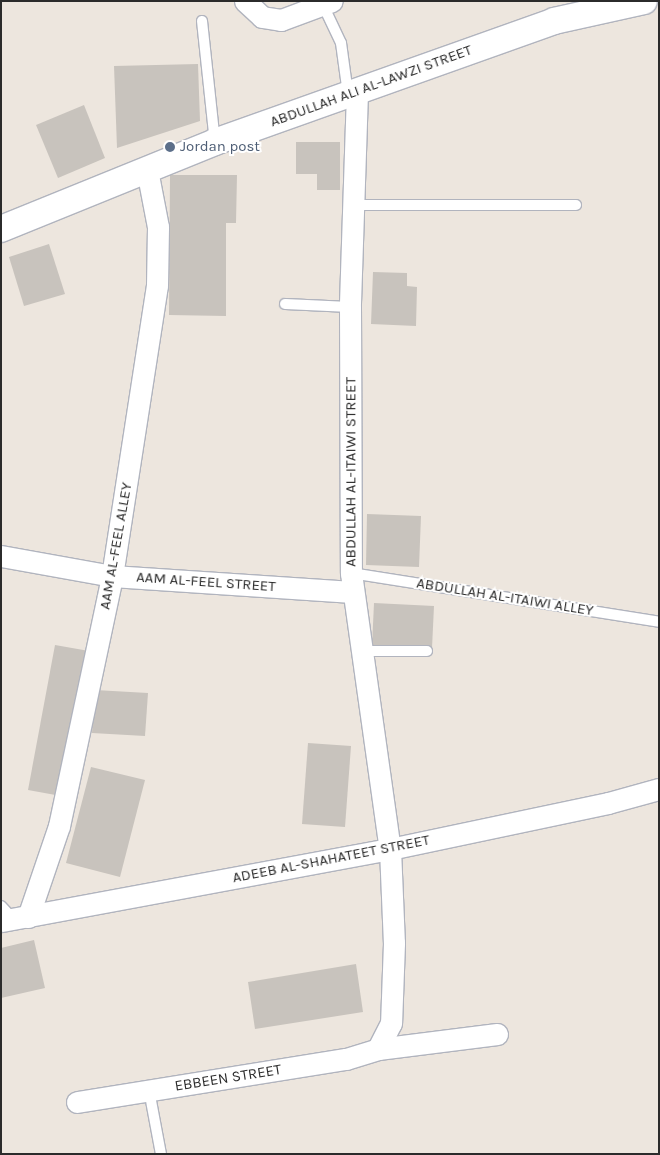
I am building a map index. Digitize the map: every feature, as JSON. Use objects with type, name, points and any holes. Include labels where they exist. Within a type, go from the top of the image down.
[{"type":"street","points":[[245,1],[262,17],[271,19],[289,18],[328,3]]},
{"type":"street","name":"ABDULLAH ALI AL-LAWZI STREET","points":[[576,14],[599,1]]},
{"type":"street","name":"ABDULLAH ALI AL-LAWZI STREET","points":[[1,230],[215,142],[352,93],[576,14],[644,1]]},
{"type":"street","name":"ABDULLAH AL-ITAIWI STREET","points":[[352,93],[356,206],[350,307],[352,582],[360,651],[390,849]]},
{"type":"street","name":"AAM AL-FEEL ALLEY","points":[[11,916],[62,817],[112,576],[157,285],[158,227],[147,170]]},
{"type":"street","name":"AAM AL-FEEL STREET","points":[[1,556],[112,576],[352,582]]},
{"type":"street","name":"ADEEB AL-SHAHATEET STREET","points":[[11,916],[390,849],[608,803],[659,789]]},
{"type":"street","points":[[378,1049],[391,1023],[394,943],[390,849]]},
{"type":"street","name":"EBBEEN STREET","points":[[77,1102],[346,1059],[378,1049],[498,1034]]},
{"type":"lane","points":[[328,3],[341,43],[352,93]]},
{"type":"lane","points":[[202,21],[215,142]]},
{"type":"lane","points":[[356,206],[576,206]]},
{"type":"lane","points":[[286,304],[350,307]]},
{"type":"lane","name":"ABDULLAH AL-ITAIWI ALLEY","points":[[352,582],[659,622]]},
{"type":"lane","points":[[360,651],[427,651]]},
{"type":"lane","points":[[149,1090],[161,1154]]},
{"type":"building","points":[[198,64],[200,121],[117,148],[114,66]]},
{"type":"building","points":[[84,105],[105,158],[58,178],[36,125]]},
{"type":"building","points":[[296,142],[340,142],[340,190],[317,190],[317,174],[296,174]]},
{"type":"building","points":[[170,175],[237,175],[236,223],[226,223],[226,316],[169,315]]},
{"type":"building","points":[[49,244],[65,294],[24,306],[9,257]]},
{"type":"building","points":[[373,272],[407,273],[407,286],[417,287],[416,326],[371,324]]},
{"type":"building","points":[[367,514],[421,516],[419,567],[366,565]]},
{"type":"building","points":[[374,603],[434,606],[432,648],[372,646]]},
{"type":"building","points":[[55,645],[89,651],[61,796],[28,790]]},
{"type":"building","points":[[95,690],[148,693],[145,736],[92,733]]},
{"type":"building","points":[[308,743],[351,746],[345,827],[302,824]]},
{"type":"building","points":[[91,767],[145,780],[120,877],[66,863]]},
{"type":"building","points":[[34,940],[45,988],[1,998],[1,948]]},
{"type":"building","points":[[356,964],[363,1012],[255,1029],[248,982]]},
{"type":"place","name":"Jordan post","points":[[170,147]]}]
